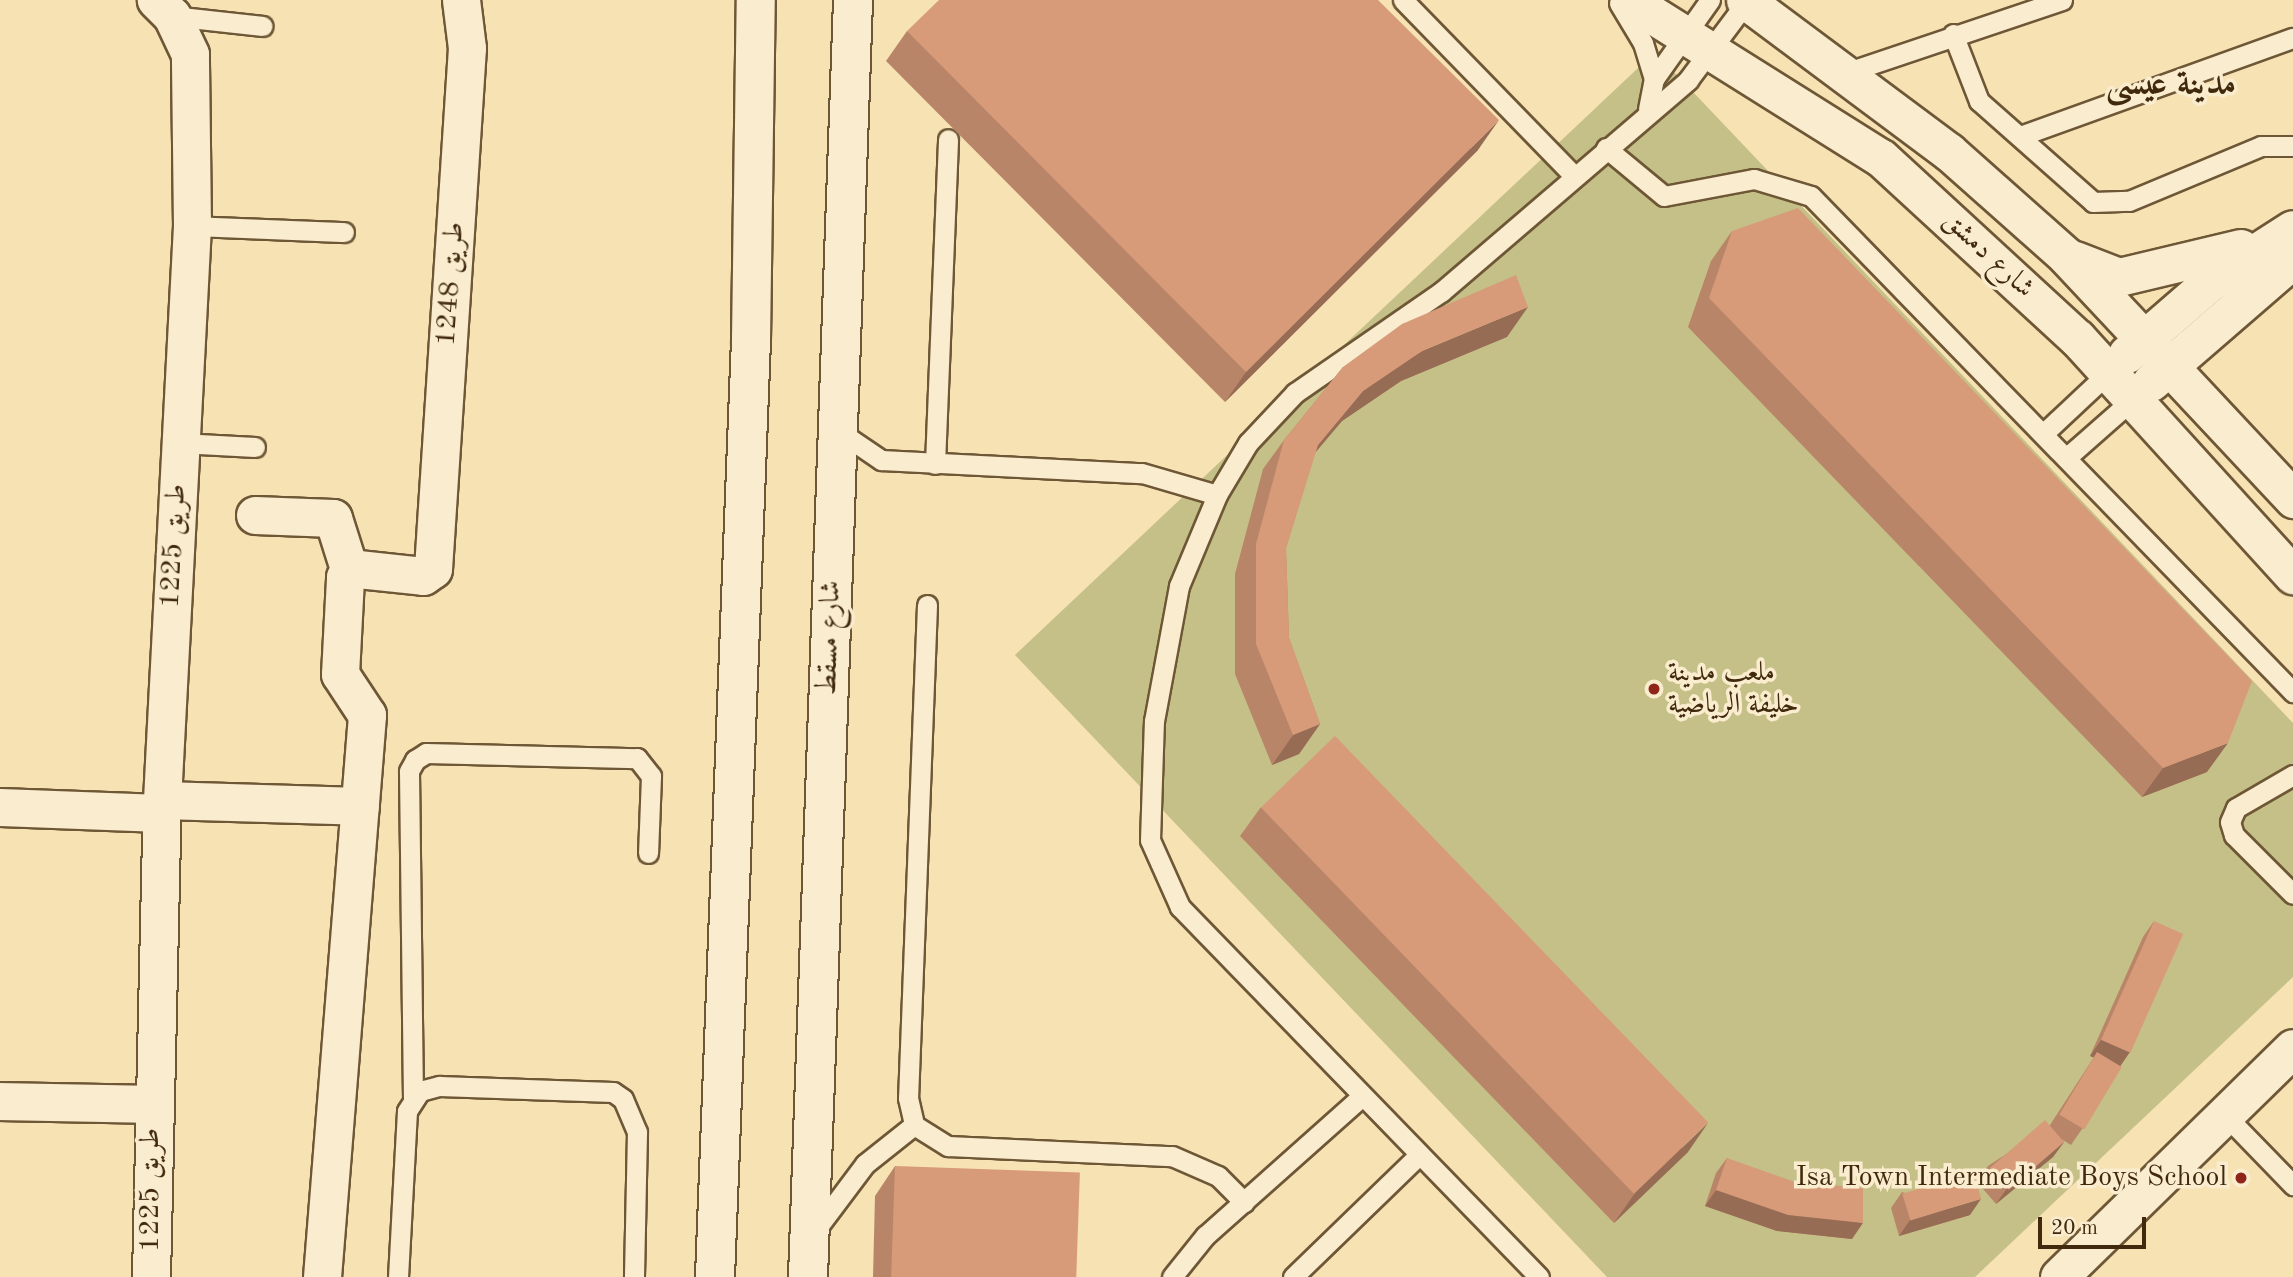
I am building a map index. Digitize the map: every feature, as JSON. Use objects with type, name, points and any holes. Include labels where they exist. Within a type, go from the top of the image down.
[{"type":"street","name":"طريق 1248","points":[[350,572],[423,576],[433,569],[467,48],[461,0]]},
{"type":"street","points":[[715,1277],[751,340],[756,0]]},
{"type":"street","name":"شارع مسقط","points":[[809,1259],[853,0]]},
{"type":"street","name":"شارع دمشق","points":[[1629,0],[1881,158],[2109,372],[2293,575]]},
{"type":"street","name":"شارع دمشق","points":[[1746,1],[1950,152],[2066,256],[2145,337],[2293,499]]},
{"type":"street","name":"طريق 1225","points":[[151,1277],[152,1104],[162,806],[192,226],[193,74],[167,6]]},
{"type":"street","points":[[2109,372],[2145,337],[2210,282],[2291,241]]},
{"type":"street","points":[[2066,256],[2119,277],[2175,268],[2291,241]]},
{"type":"street","points":[[2132,400],[2291,241]]},
{"type":"street","points":[[255,515],[333,518],[350,572],[340,674],[367,715],[323,1277]]},
{"type":"street","points":[[0,807],[360,806]]},
{"type":"street","points":[[2059,1277],[2293,1048]]},
{"type":"street","name":"طريق 1225","points":[[0,1101],[152,1104]]},
{"type":"lane","points":[[1402,0],[1574,176]]},
{"type":"lane","points":[[1616,0],[1643,43],[1654,79],[1648,109]]},
{"type":"lane","points":[[1539,1277],[1180,907],[1150,840],[1154,721],[1177,600],[1217,495],[1248,443],[1295,393],[1441,292],[1648,109],[1700,44],[1710,0]]},
{"type":"lane","points":[[1843,73],[1880,66],[1953,34],[2062,0]]},
{"type":"lane","points":[[1654,79],[1700,44],[1746,1]]},
{"type":"lane","points":[[167,6],[262,26]]},
{"type":"lane","points":[[1953,34],[1979,101],[2023,135],[2079,195],[2109,204],[2262,146],[2293,146]]},
{"type":"lane","points":[[2023,135],[2293,38]]},
{"type":"lane","points":[[935,464],[948,139]]},
{"type":"lane","points":[[1606,148],[1664,196],[1754,178],[1811,196],[2293,692]]},
{"type":"lane","points":[[192,226],[344,232]]},
{"type":"lane","points":[[2043,434],[2109,372]]},
{"type":"lane","points":[[2066,458],[2132,400]]},
{"type":"lane","points":[[838,429],[881,460],[1142,473],[1217,495]]},
{"type":"lane","points":[[180,443],[255,447]]},
{"type":"lane","points":[[927,605],[908,1098],[914,1125],[948,1146],[1172,1156],[1218,1176],[1244,1202]]},
{"type":"lane","points":[[398,1277],[413,1099],[409,771],[415,760],[426,753],[637,758],[651,776],[648,853]]},
{"type":"lane","points":[[2293,775],[2235,808],[2230,822],[2234,835],[2293,894]]},
{"type":"lane","points":[[413,1099],[439,1086],[613,1092],[623,1099],[637,1132],[634,1277]]},
{"type":"lane","points":[[1172,1277],[1244,1202],[1362,1096]]},
{"type":"lane","points":[[2225,1115],[2293,1185]]},
{"type":"lane","points":[[809,1259],[851,1180],[914,1125]]},
{"type":"lane","points":[[1293,1277],[1419,1155]]},
{"type":"shaded area","name":"ملعب مدينة خليفة الرياضية","points":[[1655,52],[2293,723],[2293,977],[1975,1277],[1607,1277],[1015,655]]},
{"type":"building","points":[[939,0],[1378,0],[1499,120],[1246,372],[907,31]]},
{"type":"building","points":[[1798,208],[2252,681],[2228,743],[2163,768],[1709,298],[1732,231]]},
{"type":"building","points":[[1516,275],[1528,307],[1422,351],[1363,391],[1318,445],[1286,548],[1289,638],[1320,724],[1293,735],[1256,644],[1256,544],[1284,440],[1343,367],[1402,324]]},
{"type":"building","points":[[1335,736],[1708,1122],[1634,1194],[1261,808]]},
{"type":"building","points":[[2154,921],[2183,934],[2130,1053],[2101,1040]]},
{"type":"building","points":[[2097,1052],[2122,1067],[2084,1130],[2059,1115]]},
{"type":"building","points":[[2045,1120],[2064,1142],[2009,1190],[1990,1168]]},
{"type":"building","points":[[1727,1158],[1795,1182],[1863,1188],[1863,1223],[1788,1215],[1716,1190]]},
{"type":"building","points":[[895,1166],[1080,1172],[1076,1277],[891,1277]]},
{"type":"building","points":[[1973,1172],[1981,1199],[1910,1220],[1902,1194]]},
{"type":"place","name":"ملعب مدينة خليفة الرياضية","points":[[1654,689]]},
{"type":"place","name":"Isa Town Intermediate Boys School","points":[[2241,1178]]},
{"type":"district","name":"مدينة عيسى","points":[[2171,84]]}]
